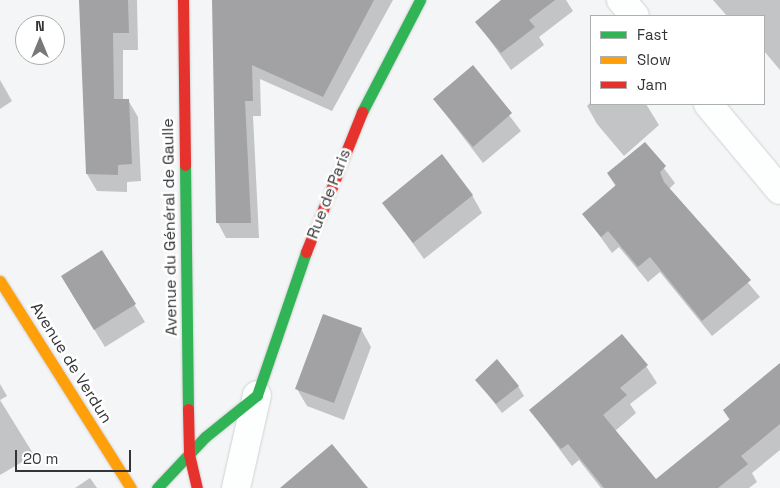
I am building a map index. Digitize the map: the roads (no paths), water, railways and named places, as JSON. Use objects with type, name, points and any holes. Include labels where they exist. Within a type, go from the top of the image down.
[{"type":"street","name":"Avenue du Général de Gaulle","points":[[183,0],[189,454],[196,488]]},
{"type":"street","name":"Rue de Paris","points":[[236,488],[266,359],[353,129],[420,0]]},
{"type":"street","points":[[621,0],[634,15]]},
{"type":"street","points":[[709,105],[780,190]]},
{"type":"street","name":"Avenue de Verdun","points":[[0,281],[131,488]]},
{"type":"street","points":[[158,488],[189,454],[258,395]]}]
